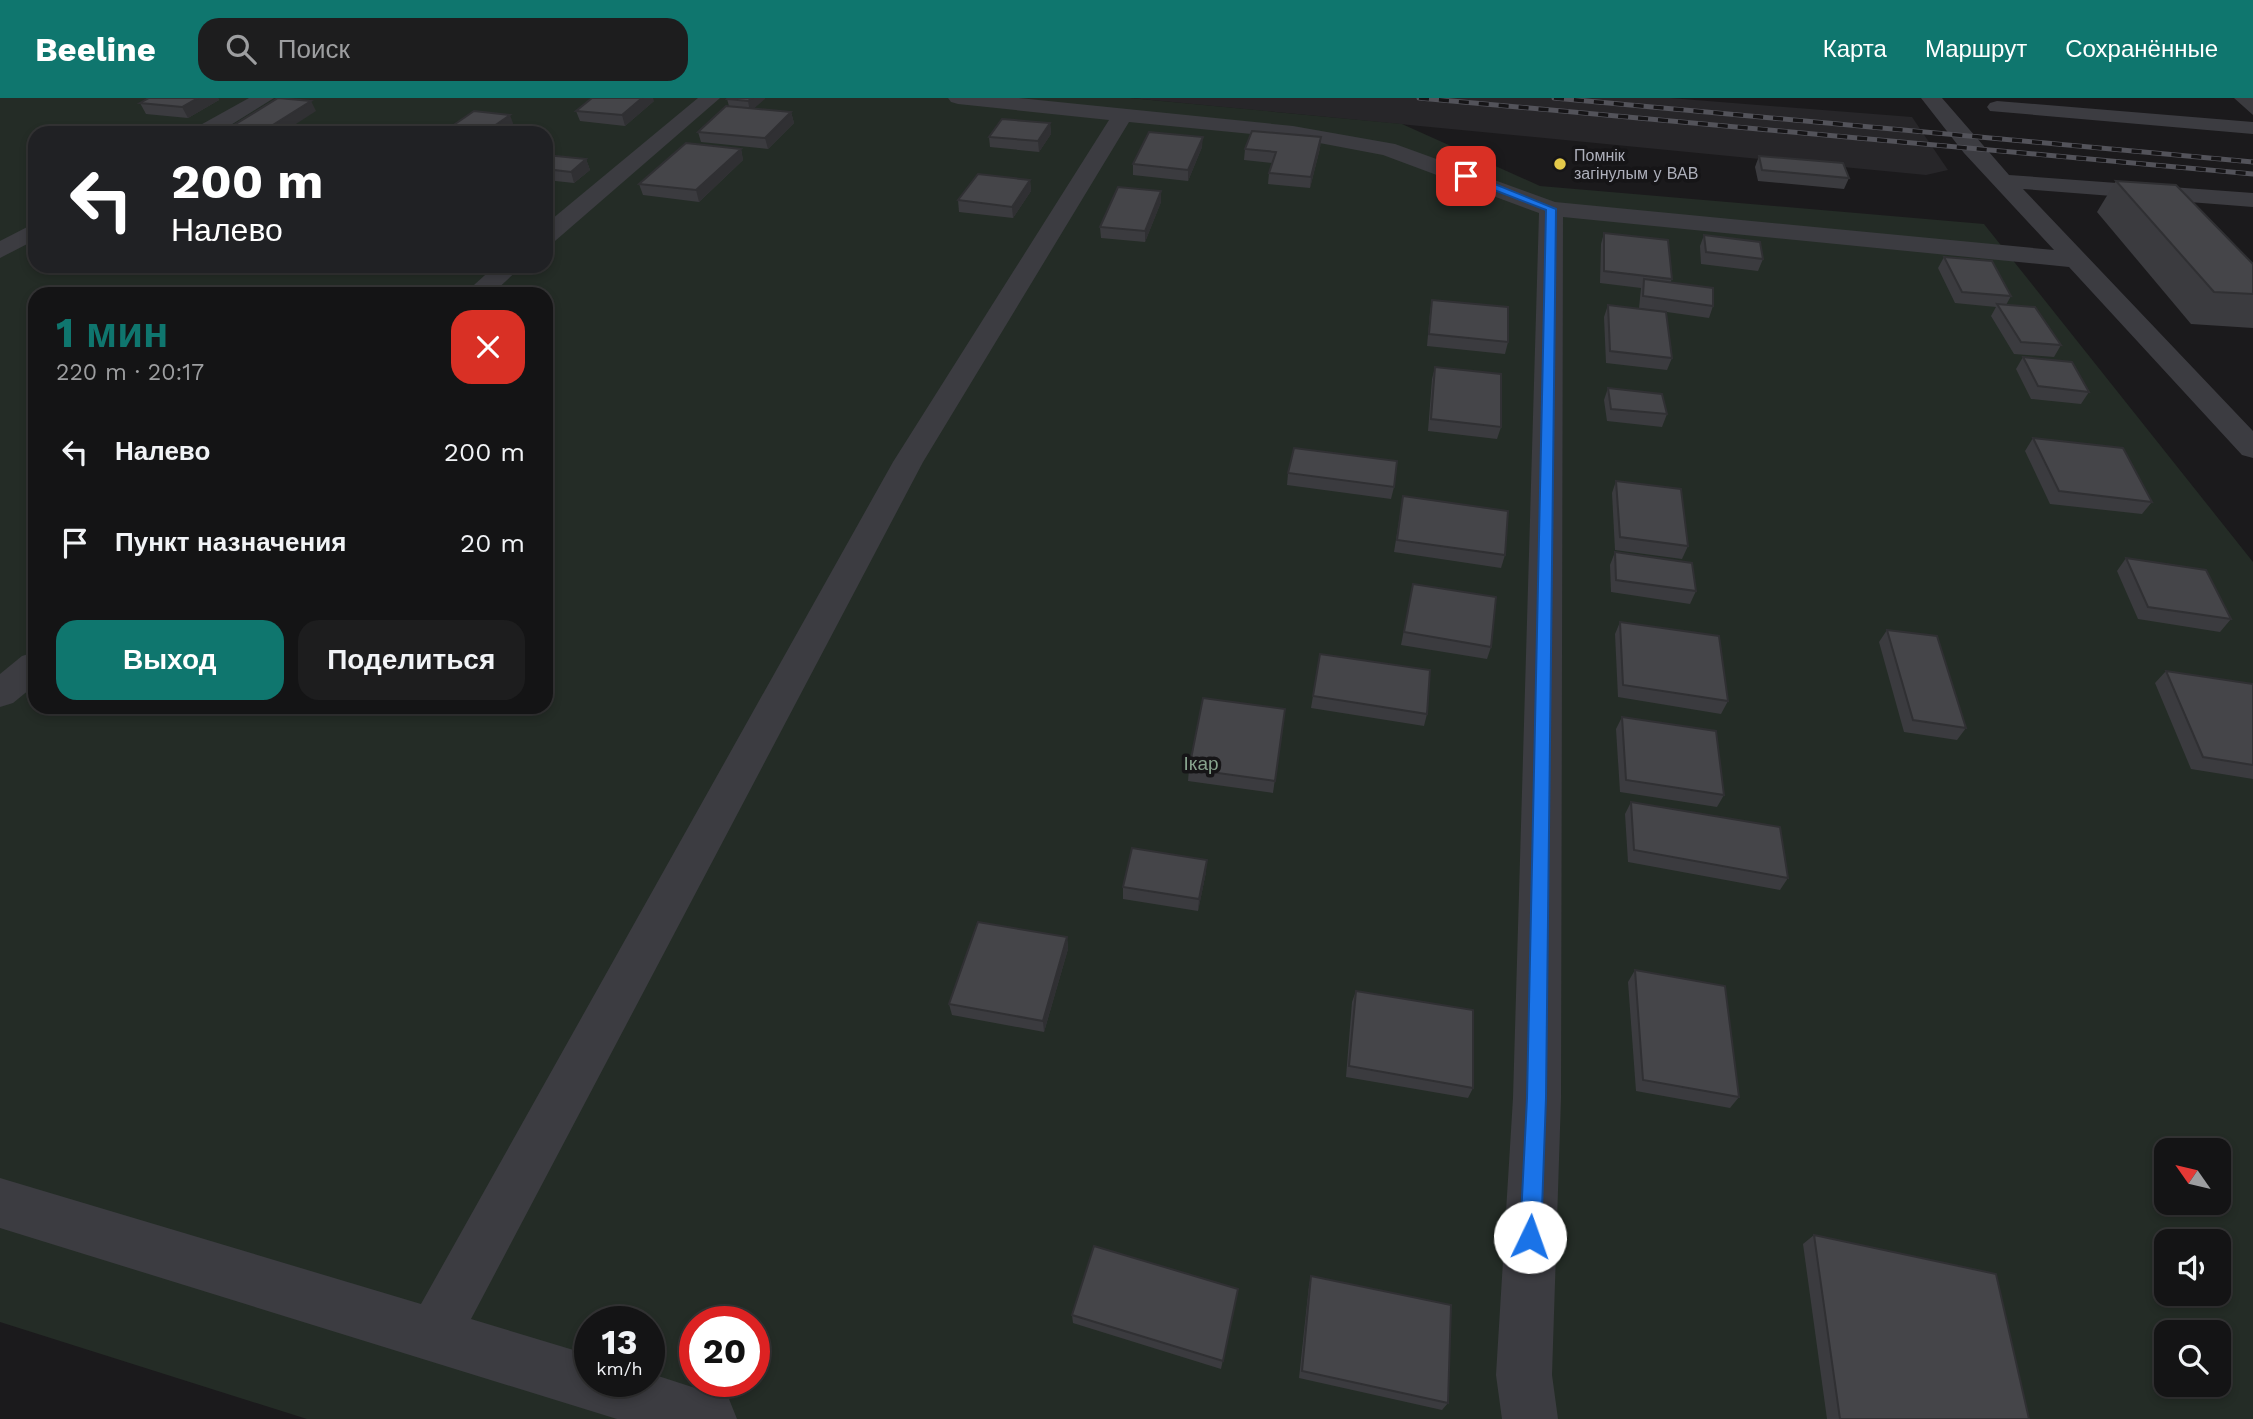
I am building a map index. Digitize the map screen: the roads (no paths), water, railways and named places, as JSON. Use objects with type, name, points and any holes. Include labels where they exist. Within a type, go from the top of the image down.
[{"type":"street","points":[[215,126],[264,98]]},
{"type":"street","points":[[553,230],[710,98]]},
{"type":"street","points":[[958,98],[1293,132],[1387,149],[1551,209],[2078,260]]},
{"type":"street","points":[[1932,100],[1965,104],[1995,103],[2253,128]]},
{"type":"street","points":[[1932,100],[2003,181],[2253,449]]},
{"type":"street","points":[[433,1336],[908,462],[1124,113]]},
{"type":"street","points":[[2003,181],[2253,200]]},
{"type":"street","points":[[1530,1419],[1524,1376],[1537,1084],[1551,209]]},
{"type":"street","points":[[0,251],[28,234]]},
{"type":"street","points":[[485,287],[502,273]]},
{"type":"street","points":[[0,694],[28,671]]},
{"type":"street","points":[[0,1203],[709,1419]]},
{"type":"railway","points":[[1419,98],[2253,174]]},
{"type":"railway","points":[[1554,98],[2253,162]]},
{"type":"place","name":"Помнік загінулым у ВАВ","points":[[1560,164]]},
{"type":"park label","name":"Ікар","points":[[1201,763]]}]
